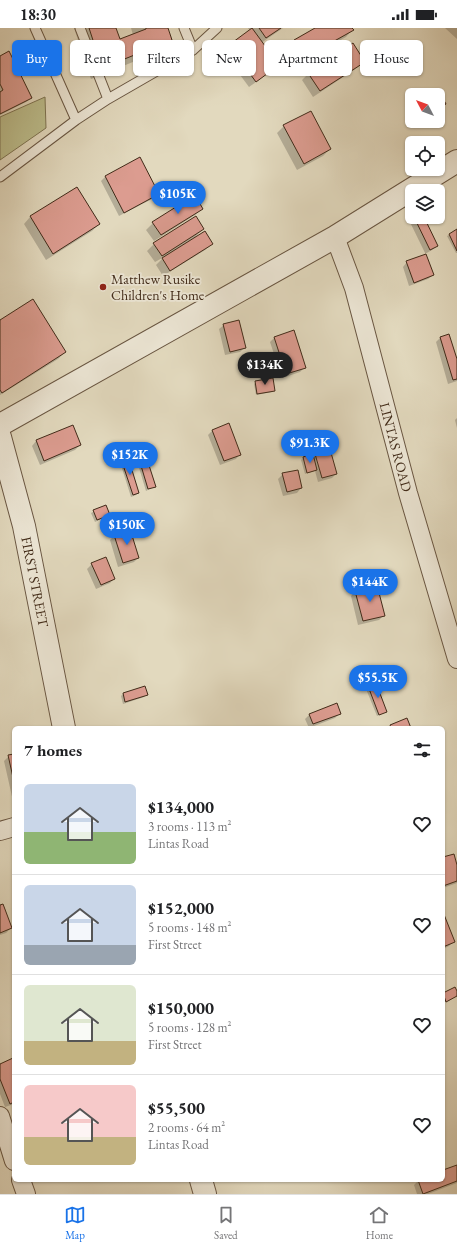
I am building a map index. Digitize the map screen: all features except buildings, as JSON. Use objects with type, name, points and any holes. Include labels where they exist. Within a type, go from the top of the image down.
[{"type":"street","points":[[0,425],[335,236],[457,161]]},
{"type":"street","name":"LINTAS ROAD","points":[[335,236],[354,288],[408,493],[457,659]]},
{"type":"street","name":"FIRST STREET","points":[[0,437],[24,526],[64,726]]},
{"type":"street","points":[[0,831],[12,828]]},
{"type":"street","points":[[0,1116],[12,1155]]},
{"type":"street","points":[[22,1182],[26,1194]]},
{"type":"lane","points":[[35,28],[76,120]]},
{"type":"lane","points":[[80,28],[108,99]]},
{"type":"lane","points":[[184,28],[189,40]]},
{"type":"lane","points":[[194,49],[217,28]]},
{"type":"lane","points":[[0,177],[76,120],[108,99],[148,76]]},
{"type":"green space","points":[[45,97],[46,128],[0,160],[0,117]]},
{"type":"place","name":"Matthew Rusike Children's Home","points":[[103,287]]}]
